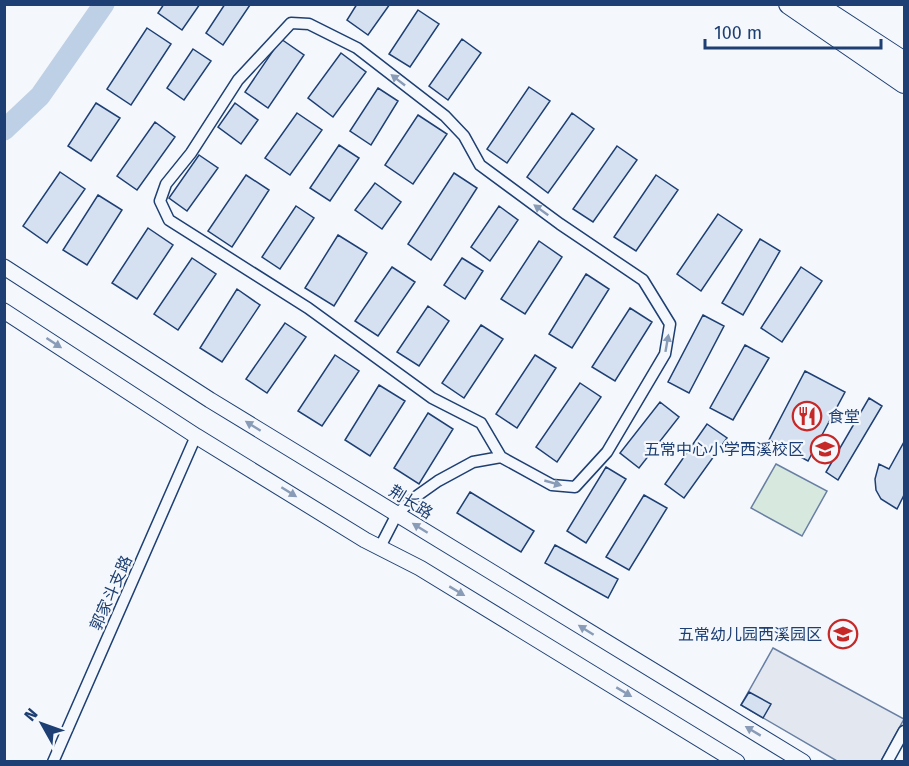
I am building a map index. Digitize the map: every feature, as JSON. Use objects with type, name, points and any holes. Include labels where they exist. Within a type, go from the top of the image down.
[{"type":"highway","points":[[789,4],[904,83]]},
{"type":"highway","points":[[822,9],[904,56]]},
{"type":"highway","points":[[822,9],[904,62]]},
{"type":"main road","name":"荆长路","points":[[4,267],[210,400],[803,762]]},
{"type":"main road","points":[[4,311],[196,436],[380,547],[420,568],[737,762]]},
{"type":"street","points":[[380,547],[397,514],[414,498],[438,481],[473,462],[501,457],[552,485],[575,487],[607,452],[665,354],[670,324],[643,279],[560,224],[480,165],[464,136],[445,116],[357,48],[309,24],[291,23],[238,80],[191,153],[166,184],[160,201],[170,220],[308,308],[432,398],[481,423],[501,457]]},
{"type":"street","name":"郭家斗支路","points":[[53,762],[196,436]]},
{"type":"street","points":[[887,762],[904,731]]},
{"type":"shaded area","points":[[776,464],[827,491],[802,536],[751,508]]},
{"type":"shaded area","points":[[773,648],[904,719],[881,761],[837,761],[741,705]]},
{"type":"building","points":[[164,4],[200,4],[182,30],[158,13]]},
{"type":"building","points":[[225,4],[250,5],[223,45],[206,33]]},
{"type":"building","points":[[357,4],[390,4],[368,35],[347,20]]},
{"type":"building","points":[[418,10],[439,24],[410,67],[389,54]]},
{"type":"building","points":[[147,28],[171,44],[131,105],[107,89]]},
{"type":"building","points":[[281,39],[304,55],[268,108],[245,92]]},
{"type":"building","points":[[462,39],[481,53],[448,100],[429,86]]},
{"type":"building","points":[[193,49],[211,61],[184,100],[167,88]]},
{"type":"building","points":[[341,53],[366,72],[333,117],[308,98]]},
{"type":"building","points":[[529,87],[550,101],[507,163],[487,149]]},
{"type":"building","points":[[378,88],[398,101],[371,145],[350,131]]},
{"type":"building","points":[[96,103],[120,118],[91,161],[68,146]]},
{"type":"building","points":[[235,103],[258,120],[241,144],[218,127]]},
{"type":"building","points":[[297,113],[322,130],[290,175],[265,158]]},
{"type":"building","points":[[572,113],[594,129],[548,193],[527,177]]},
{"type":"building","points":[[418,115],[447,134],[413,184],[385,165]]},
{"type":"building","points":[[155,122],[175,137],[137,190],[117,176]]},
{"type":"building","points":[[339,145],[359,158],[330,201],[310,188]]},
{"type":"building","points":[[617,146],[637,160],[593,222],[573,209]]},
{"type":"building","points":[[199,155],[218,168],[187,211],[169,198]]},
{"type":"building","points":[[60,172],[85,189],[47,243],[23,226]]},
{"type":"building","points":[[454,173],[477,188],[431,260],[408,244]]},
{"type":"building","points":[[246,175],[269,190],[232,247],[208,231]]},
{"type":"building","points":[[656,175],[678,190],[636,251],[614,237]]},
{"type":"building","points":[[375,183],[401,202],[382,229],[355,210]]},
{"type":"building","points":[[98,195],[122,210],[87,265],[63,250]]},
{"type":"building","points":[[296,206],[314,218],[280,269],[262,257]]},
{"type":"building","points":[[499,206],[518,220],[490,261],[471,247]]},
{"type":"building","points":[[718,214],[742,230],[701,291],[677,274]]},
{"type":"building","points":[[148,228],[173,245],[137,299],[112,283]]},
{"type":"building","points":[[338,235],[367,253],[334,306],[305,288]]},
{"type":"building","points":[[760,239],[780,251],[743,315],[722,303]]},
{"type":"building","points":[[539,241],[562,257],[525,314],[501,299]]},
{"type":"building","points":[[192,258],[216,274],[178,330],[154,314]]},
{"type":"building","points":[[462,258],[483,271],[465,299],[444,285]]},
{"type":"building","points":[[392,267],[415,282],[378,336],[355,321]]},
{"type":"building","points":[[801,267],[822,281],[782,342],[761,328]]},
{"type":"building","points":[[586,274],[609,289],[572,348],[549,334]]},
{"type":"building","points":[[237,289],[260,305],[222,362],[200,348]]},
{"type":"building","points":[[428,306],[449,321],[419,366],[397,352]]},
{"type":"building","points":[[630,308],[652,322],[615,381],[592,367]]},
{"type":"building","points":[[703,315],[724,326],[689,393],[668,382]]},
{"type":"building","points":[[285,323],[306,337],[267,393],[246,379]]},
{"type":"building","points":[[481,325],[503,339],[464,398],[442,383]]},
{"type":"building","points":[[745,345],[769,358],[733,420],[710,408]]},
{"type":"building","points":[[335,355],[359,371],[322,426],[298,411]]},
{"type":"building","points":[[535,355],[556,368],[517,428],[496,414]]},
{"type":"building","name":"食堂","points":[[805,371],[845,392],[808,461],[769,440]]},
{"type":"building","points":[[580,383],[601,397],[557,462],[536,447]]},
{"type":"building","points":[[379,385],[405,401],[370,456],[345,440]]},
{"type":"building","points":[[869,398],[882,406],[838,480],[826,472]]},
{"type":"building","points":[[660,402],[679,417],[639,468],[620,453]]},
{"type":"building","points":[[428,413],[453,429],[419,484],[394,468]]},
{"type":"building","points":[[707,424],[727,438],[684,498],[665,484]]},
{"type":"building","points":[[904,442],[904,495],[897,509],[881,499],[876,490],[875,479],[879,464],[889,469]]},
{"type":"building","points":[[606,467],[626,479],[586,543],[567,531]]},
{"type":"building","points":[[470,492],[534,531],[521,552],[457,513]]},
{"type":"building","points":[[644,495],[667,508],[629,570],[606,557]]},
{"type":"building","points":[[555,545],[618,579],[608,598],[545,563]]},
{"type":"building","points":[[749,692],[771,704],[763,718],[741,705]]},
{"type":"waterway","points":[[4,130],[40,96],[104,4]]},
{"type":"place","name":"食堂","points":[[807,416]]},
{"type":"place","name":"五常中心小学西溪校区","points":[[825,449]]},
{"type":"place","name":"五常幼儿园西溪园区","points":[[843,634]]}]
